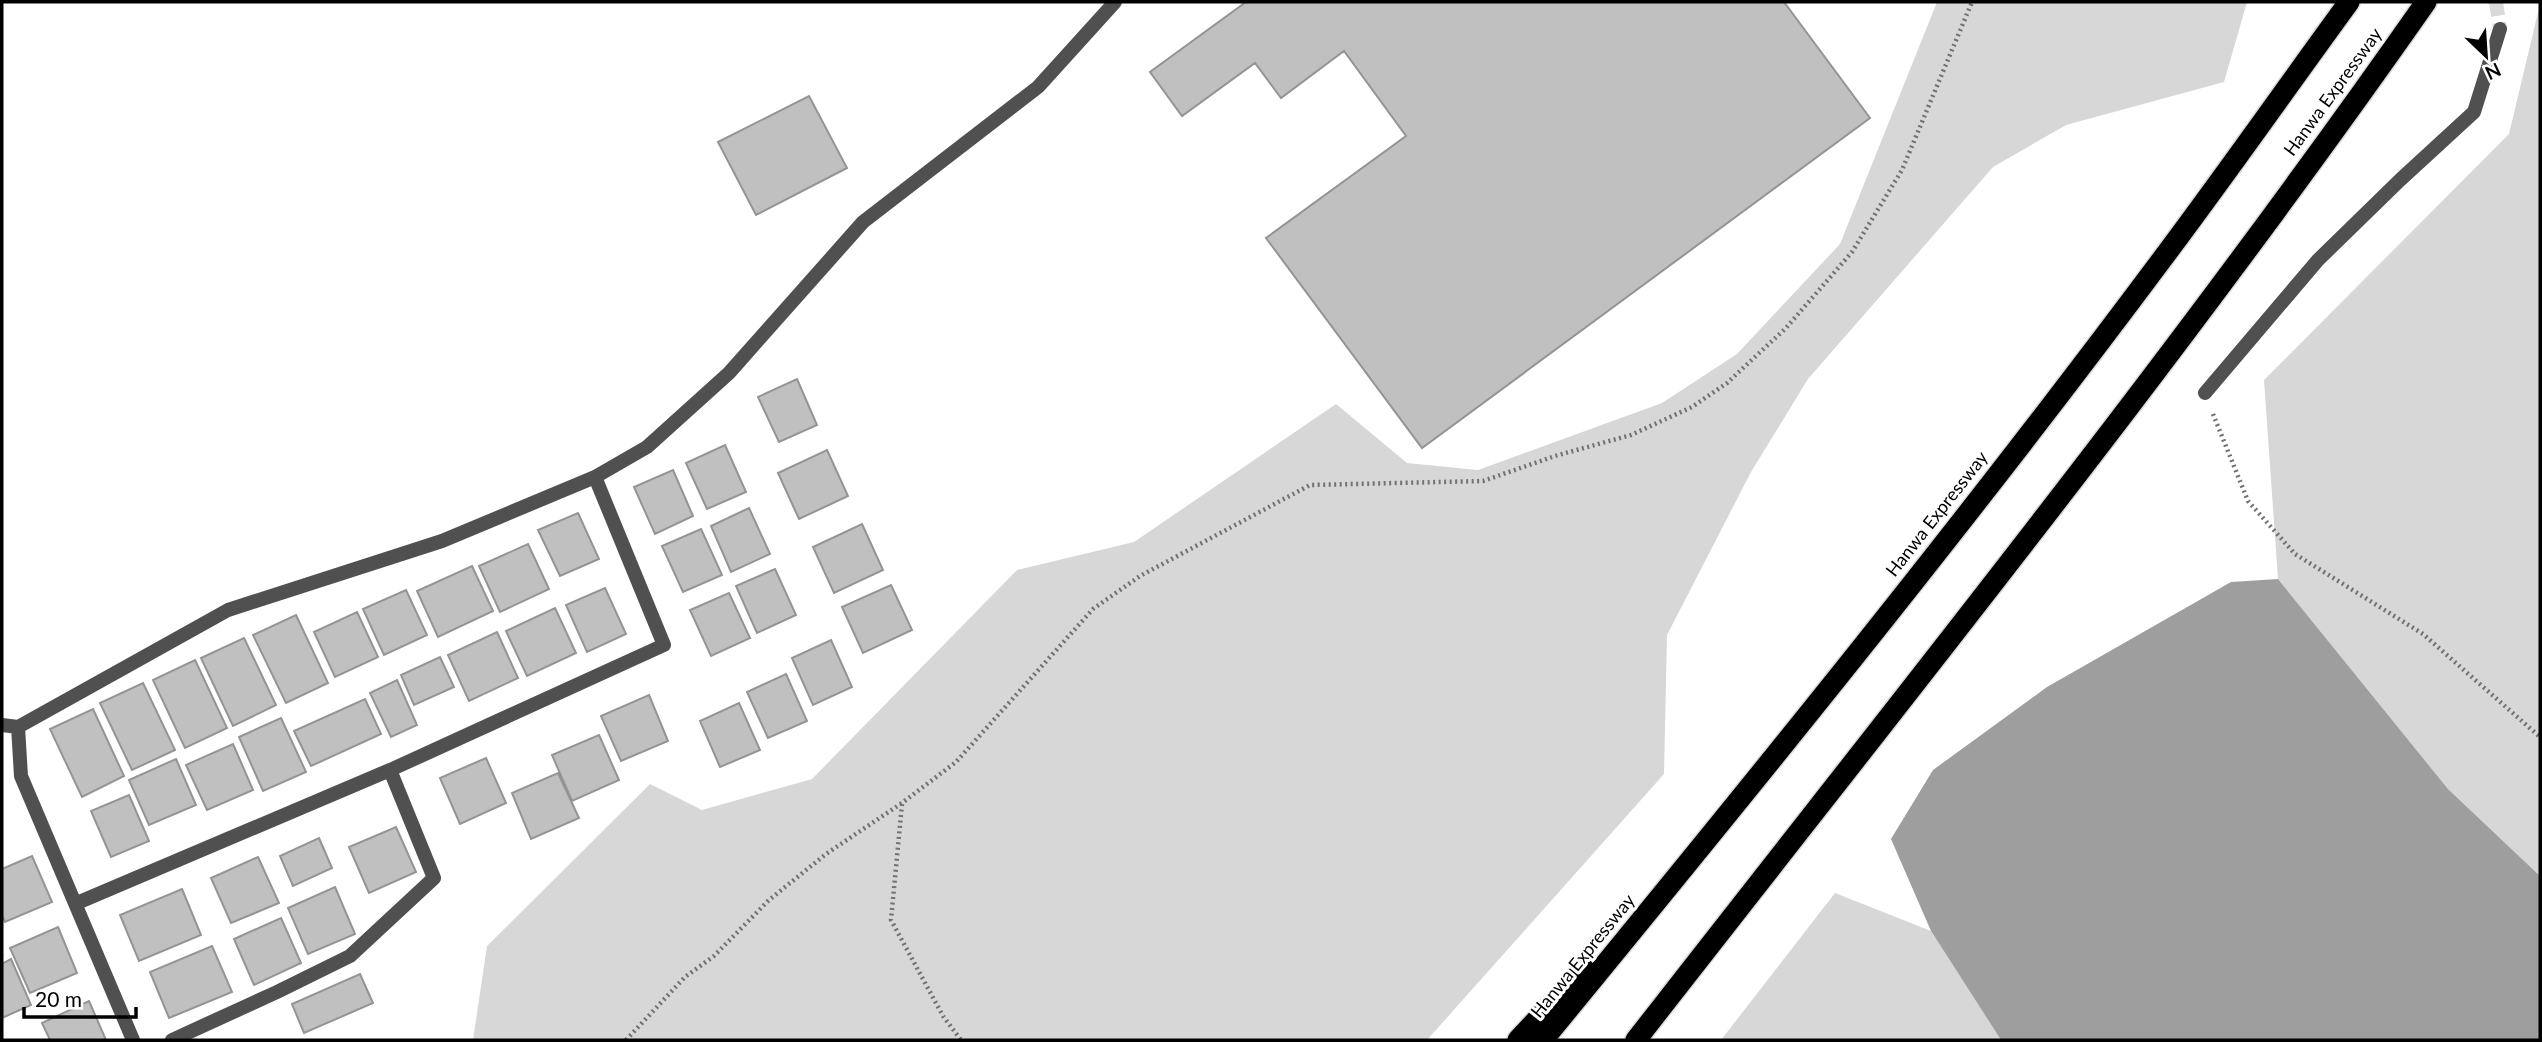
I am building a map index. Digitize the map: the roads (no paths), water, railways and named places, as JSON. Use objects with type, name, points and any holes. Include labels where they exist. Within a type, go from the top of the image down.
[{"type":"highway","name":"Hanwa Expressway","points":[[1543,1040],[1952,534],[2146,281],[2349,2]]},
{"type":"highway","name":"Hanwa Expressway","points":[[1636,1040],[2215,293],[2426,2]]},
{"type":"highway","points":[[1518,1040],[1724,819]]},
{"type":"street","points":[[2,724],[18,727],[228,610],[442,541],[595,477],[647,447],[729,373],[863,222],[1038,87],[1115,2]]},
{"type":"street","points":[[2205,394],[2318,260],[2474,112],[2500,29]]},
{"type":"street","points":[[77,903],[390,770],[664,645],[595,477]]},
{"type":"street","points":[[18,727],[21,776],[133,1040]]},
{"type":"street","points":[[172,1040],[350,956],[433,878],[390,770]]},
{"type":"tunnel","points":[[2496,2],[2500,29]]}]
